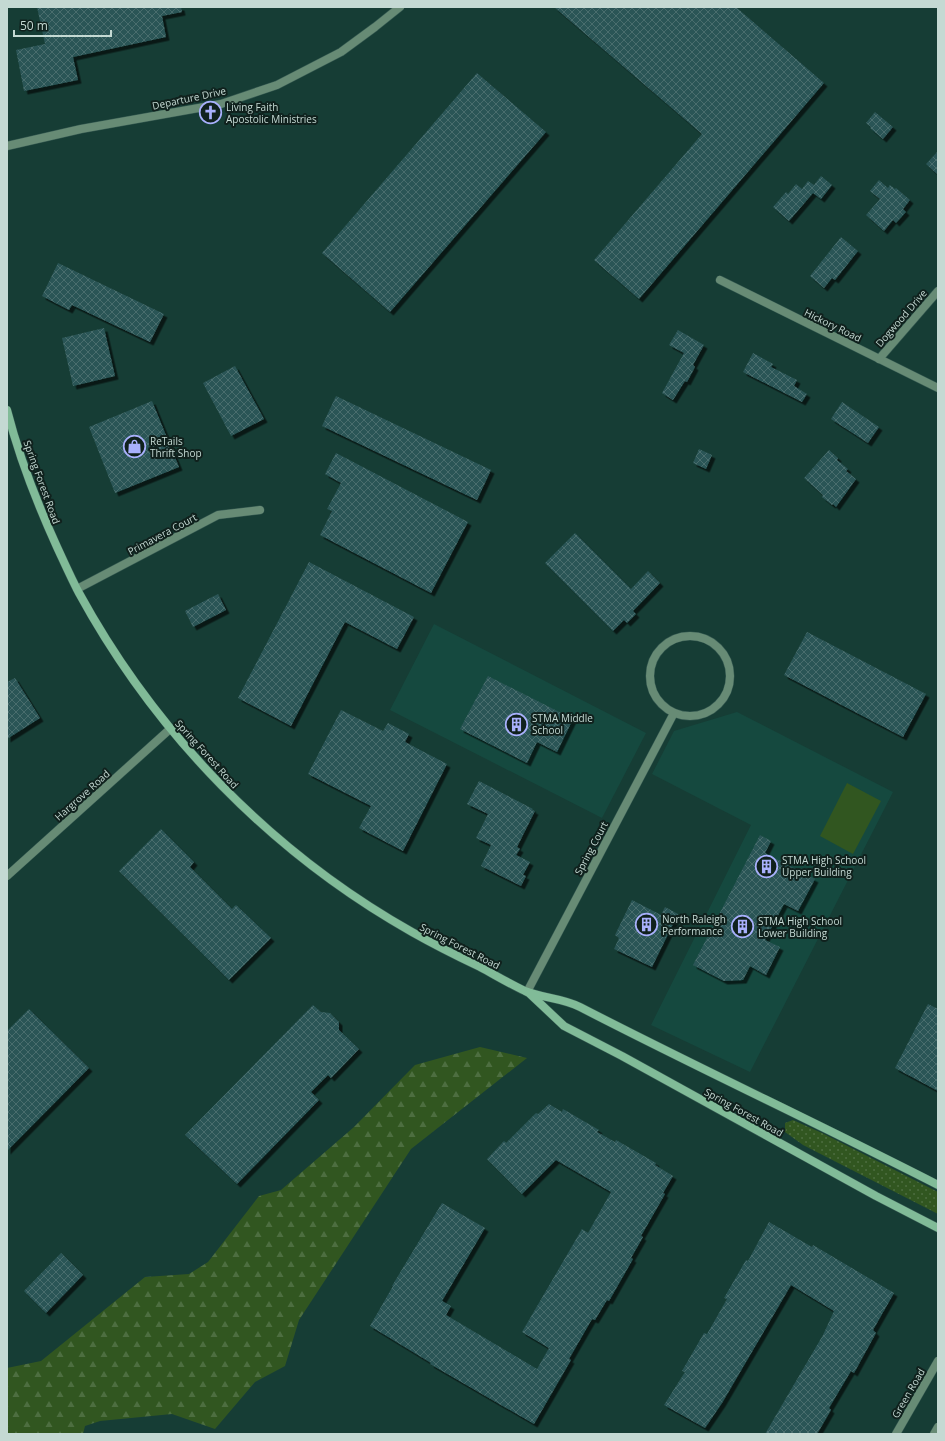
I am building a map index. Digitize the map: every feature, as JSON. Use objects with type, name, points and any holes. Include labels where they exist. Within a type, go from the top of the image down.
[{"type":"main road","name":"Spring Forest Road","points":[[7,410],[37,500],[77,589],[97,624],[131,677],[170,729],[200,764],[242,807],[325,876],[371,907],[413,932],[527,992],[575,1005],[938,1185]]},
{"type":"main road","name":"Spring Forest Road","points":[[527,992],[564,1026],[622,1056],[876,1196],[938,1228]]},
{"type":"street","name":"Departure Drive","points":[[7,146],[81,129],[221,104],[277,85],[341,52],[400,7]]},
{"type":"street","name":"Hickory Road","points":[[720,280],[938,388]]},
{"type":"street","name":"Dogwood Drive","points":[[879,359],[938,290]]},
{"type":"street","name":"Primavera Court","points":[[77,589],[218,515],[260,510]]},
{"type":"street","points":[[685,636],[698,636],[711,641],[721,650],[730,668],[731,675],[729,688],[723,701],[713,710],[700,715],[687,717],[674,713],[663,706],[654,696],[650,683],[650,670],[654,658],[667,643],[685,636]]},
{"type":"street","name":"Spring Court","points":[[527,992],[674,713]]},
{"type":"street","name":"Hargrove Road","points":[[7,876],[170,729]]},
{"type":"street","name":"Green Road","points":[[896,1434],[938,1361]]},
{"type":"street","points":[[934,1434],[938,1427]]},
{"type":"shaded area","points":[[434,624],[646,733],[602,818],[390,710]]},
{"type":"shaded area","points":[[737,712],[893,792],[750,1072],[651,1025],[751,825],[652,774],[674,731]]},
{"type":"green space","points":[[847,783],[881,801],[853,854],[820,836]]},
{"type":"green space","points":[[480,1047],[527,1058],[411,1149],[299,1320],[285,1366],[255,1382],[215,1429],[172,1414],[100,1421],[85,1426],[83,1434],[7,1434],[7,1368],[41,1361],[145,1277],[189,1274],[208,1262],[259,1196],[281,1190],[354,1127],[415,1065]]},
{"type":"green space","points":[[793,1120],[822,1133],[938,1192],[938,1214],[803,1145],[785,1132],[785,1123]]},
{"type":"building","points":[[37,7],[181,7],[182,12],[162,16],[166,37],[73,57],[78,80],[24,91],[16,50],[45,44]]},
{"type":"building","points":[[554,7],[736,7],[824,83],[639,299],[594,260],[702,134]]},
{"type":"building","points":[[477,73],[546,132],[390,312],[322,253]]},
{"type":"building","points":[[875,112],[893,127],[883,139],[866,123]]},
{"type":"building","points":[[938,151],[938,175],[926,164]]},
{"type":"building","points":[[821,176],[832,185],[821,199],[813,193],[789,221],[773,207],[786,192],[788,194],[796,184],[802,189],[808,181],[814,185]]},
{"type":"building","points":[[879,180],[888,188],[890,185],[895,189],[896,188],[910,200],[903,209],[906,212],[896,223],[893,220],[884,231],[866,215],[880,199],[870,191]]},
{"type":"building","points":[[841,237],[858,251],[835,280],[832,278],[824,288],[810,276]]},
{"type":"building","points":[[58,263],[164,314],[150,342],[72,305],[69,310],[42,296]]},
{"type":"building","points":[[104,328],[115,376],[73,386],[62,338]]},
{"type":"building","points":[[678,330],[704,345],[693,365],[695,367],[687,382],[685,381],[673,400],[662,393],[684,353],[669,345]]},
{"type":"building","points":[[753,353],[773,364],[771,367],[797,380],[794,386],[807,394],[802,402],[743,372]]},
{"type":"building","points":[[235,366],[264,419],[231,436],[203,383]]},
{"type":"building","points":[[336,396],[491,470],[477,500],[322,426]]},
{"type":"building","name":"ReTails Thrift Shop","points":[[152,401],[179,467],[115,493],[89,427]]},
{"type":"building","points":[[842,402],[879,427],[868,443],[831,419]]},
{"type":"building","points":[[699,449],[712,455],[706,469],[693,463]]},
{"type":"building","points":[[829,450],[838,458],[837,460],[848,469],[846,471],[856,479],[836,507],[822,497],[823,495],[804,478]]},
{"type":"building","points":[[336,453],[468,522],[431,593],[320,535],[332,511],[327,509],[341,483],[325,474]]},
{"type":"building","points":[[575,533],[631,589],[648,571],[660,583],[633,611],[636,614],[627,623],[624,620],[613,631],[545,563]]},
{"type":"building","points":[[309,562],[414,617],[397,649],[345,622],[291,726],[238,698]]},
{"type":"building","points":[[218,594],[226,610],[193,627],[185,611]]},
{"type":"building","points":[[807,632],[926,694],[903,737],[784,675]]},
{"type":"building","name":"STMA Middle School","points":[[488,676],[573,719],[557,752],[537,742],[527,763],[460,729]]},
{"type":"building","points":[[15,678],[40,718],[7,739],[7,682]]},
{"type":"building","points":[[341,710],[383,731],[388,723],[409,734],[405,742],[447,764],[403,851],[359,828],[371,806],[308,774]]},
{"type":"building","points":[[479,781],[535,811],[517,847],[520,849],[516,855],[530,862],[523,875],[526,876],[521,886],[481,866],[491,845],[476,838],[488,814],[467,804]]},
{"type":"building","points":[[161,829],[194,862],[190,867],[232,909],[236,905],[271,938],[229,980],[119,871]]},
{"type":"building","points":[[760,835],[771,841],[765,853],[815,879],[798,911],[784,904],[765,940],[780,947],[766,975],[750,966],[743,980],[724,981],[693,965]]},
{"type":"building","name":"North Raleigh Performance","points":[[632,900],[661,915],[665,907],[678,914],[652,967],[614,949],[619,938],[615,935]]},
{"type":"building","points":[[928,1004],[938,1009],[938,1091],[895,1068]]},
{"type":"building","points":[[313,1005],[321,1012],[330,1013],[339,1022],[339,1030],[359,1049],[331,1078],[328,1075],[311,1092],[319,1100],[237,1184],[185,1135]]},
{"type":"building","points":[[29,1009],[89,1068],[7,1151],[7,1031]]},
{"type":"building","points":[[549,1104],[562,1112],[563,1109],[599,1130],[597,1132],[615,1142],[616,1140],[656,1163],[655,1165],[673,1176],[663,1193],[665,1194],[641,1236],[643,1237],[631,1258],[633,1259],[609,1301],[607,1300],[595,1320],[592,1319],[569,1359],[571,1360],[534,1424],[430,1364],[431,1363],[370,1326],[392,1286],[442,1203],[485,1228],[442,1301],[451,1306],[446,1315],[537,1369],[549,1348],[522,1332],[582,1229],[588,1233],[611,1192],[556,1160],[522,1194],[487,1159],[504,1141],[506,1143],[536,1113],[538,1114]]},
{"type":"building","points":[[769,1222],[812,1247],[813,1245],[894,1293],[873,1330],[876,1333],[854,1373],[851,1371],[829,1408],[831,1410],[817,1434],[765,1434],[823,1335],[834,1311],[791,1285],[722,1403],[705,1428],[664,1405],[685,1372],[682,1371],[704,1333],[707,1334],[727,1299],[724,1298],[746,1260],[748,1261]]},
{"type":"building","points":[[61,1253],[83,1275],[46,1313],[24,1291]]},
{"type":"place","name":"Living Faith Apostolic Ministries","points":[[210,113]]},
{"type":"place","name":"ReTails Thrift Shop","points":[[134,447]]},
{"type":"place","name":"STMA Middle School","points":[[517,724]]},
{"type":"place","name":"STMA High School Upper Building","points":[[767,866]]},
{"type":"place","name":"North Raleigh Performance","points":[[646,925]]},
{"type":"place","name":"STMA High School Lower Building","points":[[742,927]]}]
